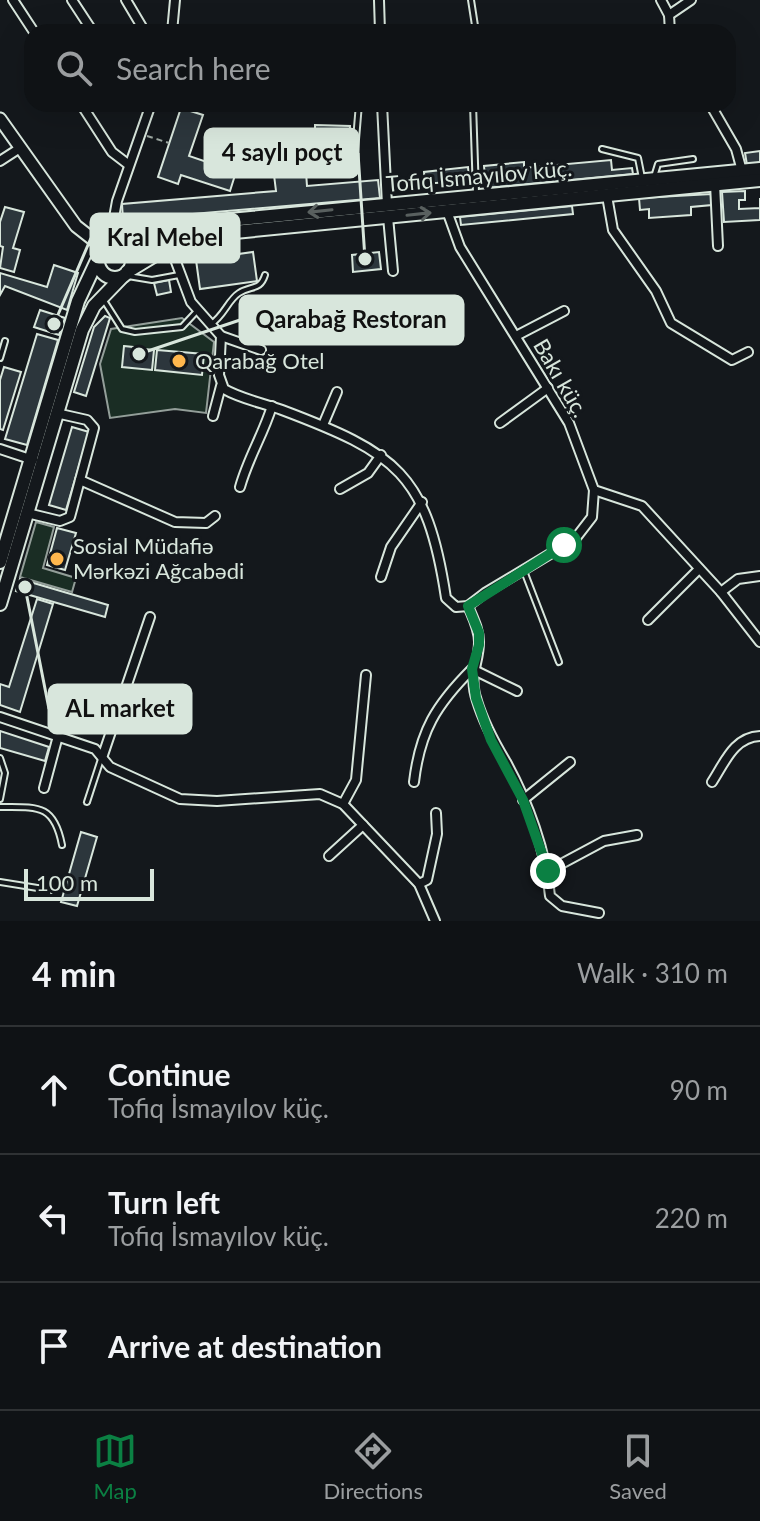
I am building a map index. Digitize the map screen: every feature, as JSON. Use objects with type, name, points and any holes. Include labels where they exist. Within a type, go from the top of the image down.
[{"type":"main road","name":"Tofiq İsmayılov küç.","points":[[104,248],[177,225],[387,211],[476,196],[558,194],[648,180],[742,176],[760,169]]},
{"type":"main road","points":[[0,562],[56,413],[82,330],[102,296],[125,274],[170,246],[214,234],[387,211],[447,211],[558,194],[607,196],[715,184],[742,176],[760,180]]},
{"type":"main road","points":[[120,245],[129,251],[132,262],[125,274],[113,277],[101,270],[104,248],[120,245]]},
{"type":"main road","points":[[0,604],[27,513],[36,461],[78,301],[104,248]]},
{"type":"street","points":[[13,0],[29,24]]},
{"type":"street","points":[[72,0],[88,24]]},
{"type":"street","points":[[126,0],[140,24]]},
{"type":"street","points":[[173,24],[175,0]]},
{"type":"street","points":[[379,0],[380,24]]},
{"type":"street","points":[[661,0],[669,15],[670,24]]},
{"type":"street","points":[[669,15],[691,0]]},
{"type":"street","points":[[86,112],[112,152],[129,165]]},
{"type":"street","points":[[0,119],[76,226],[104,248],[147,112]]},
{"type":"street","points":[[382,112],[393,271]]},
{"type":"street","points":[[715,112],[736,149],[742,176]]},
{"type":"street","points":[[0,161],[20,148]]},
{"type":"street","points":[[715,184],[718,246]]},
{"type":"street","points":[[607,196],[613,230],[656,291],[671,323],[732,360],[748,352]]},
{"type":"street","name":"Bakı küç.","points":[[447,211],[460,247],[569,423],[594,490]]},
{"type":"street","points":[[170,246],[196,312],[221,336],[261,350]]},
{"type":"street","points":[[516,336],[564,311]]},
{"type":"street","points":[[213,416],[221,386],[221,336]]},
{"type":"street","points":[[221,386],[228,392],[323,425],[381,455],[406,477],[422,502],[438,549],[446,600],[456,607],[468,606],[582,532],[592,517],[594,490],[642,506],[721,592],[760,642]]},
{"type":"street","points":[[500,423],[548,388]]},
{"type":"street","points":[[323,425],[337,392]]},
{"type":"street","points":[[240,487],[250,453],[263,436],[272,406]]},
{"type":"street","points":[[27,513],[65,522],[70,517],[94,428],[87,420],[56,413]]},
{"type":"street","points":[[0,449],[36,461]]},
{"type":"street","points":[[340,489],[368,473],[381,455]]},
{"type":"street","points":[[80,480],[175,522],[206,523],[215,516]]},
{"type":"street","points":[[381,577],[391,547],[422,502]]},
{"type":"street","points":[[648,620],[699,569]]},
{"type":"street","points":[[721,592],[738,579],[760,576]]},
{"type":"street","points":[[468,606],[479,645],[472,669],[476,698],[491,740],[523,800],[548,871],[554,903],[599,913]]},
{"type":"street","points":[[103,755],[150,617]]},
{"type":"street","points":[[472,669],[517,691]]},
{"type":"street","points":[[414,782],[425,731],[443,697],[472,669]]},
{"type":"street","points":[[343,804],[356,780],[366,675]]},
{"type":"street","points":[[0,717],[103,755],[110,767],[180,799],[217,801],[320,794],[343,804],[419,884],[435,921]]},
{"type":"street","points":[[44,788],[58,736]]},
{"type":"street","points":[[712,782],[738,742],[748,736],[760,736]]},
{"type":"street","points":[[523,800],[570,762]]},
{"type":"street","points":[[419,884],[427,880],[432,871],[436,813]]},
{"type":"street","points":[[329,856],[363,825]]},
{"type":"street","points":[[548,871],[604,841],[637,835]]},
{"type":"lane","points":[[471,0],[475,24]]},
{"type":"lane","points":[[314,154],[351,155],[355,151],[358,112]]},
{"type":"lane","points":[[473,112],[476,196]]},
{"type":"lane","points":[[602,149],[624,152],[638,158],[648,180]]},
{"type":"lane","points":[[648,180],[658,164],[693,159]]},
{"type":"lane","points":[[125,274],[152,280],[181,274]]},
{"type":"lane","points":[[210,324],[220,318],[235,295],[256,288],[265,275]]},
{"type":"lane","points":[[102,296],[127,331],[182,327],[196,312]]},
{"type":"lane","points":[[0,358],[5,341]]},
{"type":"lane","points":[[524,570],[559,662]]},
{"type":"lane","points":[[87,802],[97,762],[103,755]]},
{"type":"lane","points":[[0,758],[5,773],[0,799]]},
{"type":"lane","points":[[0,807],[28,807],[52,815],[58,823],[62,845]]},
{"type":"lane","points":[[0,882],[50,890]]},
{"type":"path","points":[[140,134],[169,143]]},
{"type":"green space","points":[[182,318],[214,342],[206,413],[175,409],[110,418],[100,364],[111,329]]},
{"type":"green space","points":[[36,522],[54,527],[43,568],[76,578],[72,592],[20,577]]},
{"type":"building","points":[[180,112],[203,115],[189,156],[236,172],[230,191],[181,175],[178,184],[158,177]]},
{"type":"building","points":[[315,125],[350,126],[349,147],[315,146]]},
{"type":"building","points":[[760,151],[760,164],[747,165],[745,153]]},
{"type":"building","points":[[611,160],[612,170],[632,168],[633,174],[486,188],[484,166],[524,162],[524,168]]},
{"type":"building","points":[[468,167],[469,180],[425,184],[424,172]]},
{"type":"building","points":[[306,172],[307,186],[378,180],[380,198],[123,220],[122,204],[276,191],[274,175]]},
{"type":"building","points":[[745,191],[745,200],[739,200],[739,209],[760,208],[760,220],[724,222],[722,192]]},
{"type":"building","points":[[712,194],[712,205],[691,207],[691,215],[649,218],[649,209],[640,210],[639,198]]},
{"type":"building","points":[[572,206],[573,214],[461,225],[460,217]]},
{"type":"building","points":[[5,207],[24,212],[13,248],[20,250],[14,272],[0,268],[3,247],[0,246],[0,222]]},
{"type":"building","points":[[253,252],[257,281],[200,289],[196,260]]},
{"type":"building","points":[[379,252],[381,269],[353,272],[352,255]]},
{"type":"building","points":[[54,265],[78,273],[67,310],[5,286],[0,295],[0,273],[47,287]]},
{"type":"building","points":[[169,280],[171,292],[157,295],[154,283]]},
{"type":"building","points":[[40,310],[65,318],[59,335],[34,327]]},
{"type":"building","points":[[105,316],[110,318],[86,396],[74,392],[94,327]]},
{"type":"building","points":[[37,334],[58,340],[27,445],[5,439]]},
{"type":"building","points":[[124,346],[133,347],[132,358],[145,359],[146,349],[154,350],[152,370],[122,367]]},
{"type":"building","points":[[157,350],[204,354],[202,375],[155,370]]},
{"type":"building","points":[[4,367],[21,372],[3,430],[0,429],[0,380]]},
{"type":"building","points":[[72,427],[89,432],[66,510],[49,505]]},
{"type":"building","points":[[57,528],[76,533],[65,570],[47,565]]},
{"type":"building","points":[[20,579],[108,605],[105,617],[16,591]]},
{"type":"building","points":[[37,599],[53,604],[20,712],[0,705],[0,684],[9,687]]},
{"type":"building","points":[[0,731],[49,747],[45,761],[0,748]]},
{"type":"building","points":[[81,832],[97,837],[77,906],[61,902]]},
{"type":"place","name":"4 saylı poçt","points":[[365,259]]},
{"type":"place","name":"Kral Mebel","points":[[54,324]]},
{"type":"place","name":"Qarabağ Restoran","points":[[139,354]]},
{"type":"place","name":"Qarabağ Otel","points":[[179,361]]},
{"type":"place","name":"Sosial Müdafiə Mərkəzi Ağcabədi","points":[[57,559]]},
{"type":"place","name":"AL market","points":[[25,587]]},
{"type":"route","points":[[548,871],[523,800],[505,761],[491,740],[476,698],[472,669],[479,633],[468,606],[564,545]]}]
